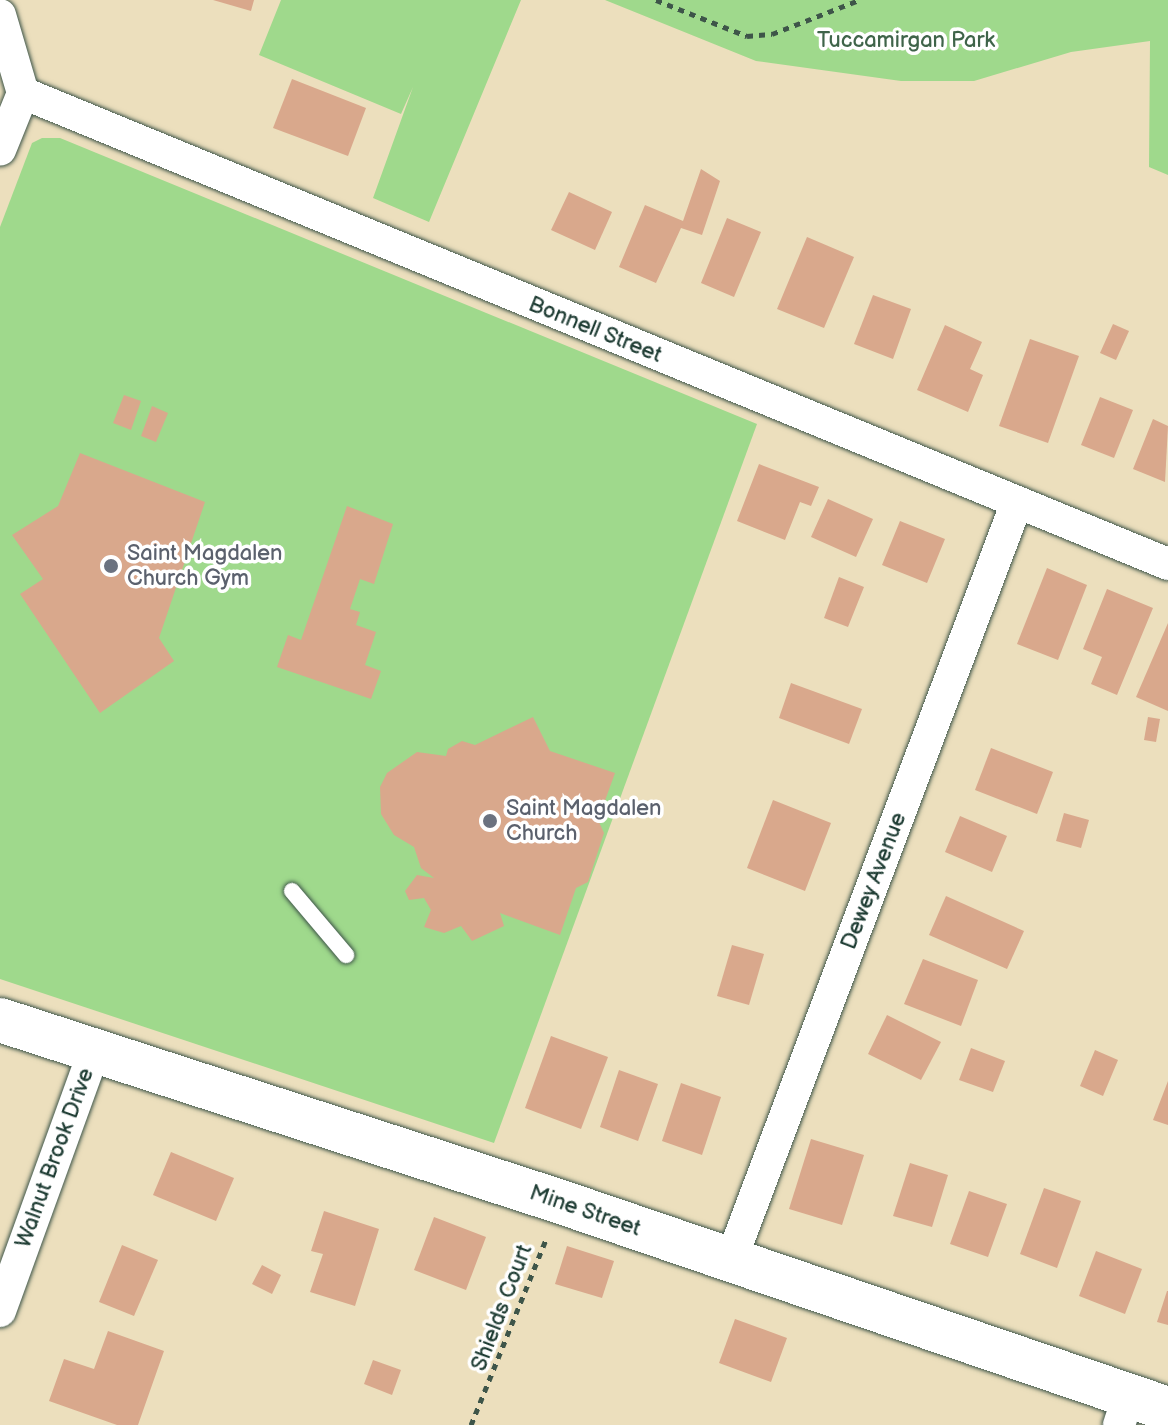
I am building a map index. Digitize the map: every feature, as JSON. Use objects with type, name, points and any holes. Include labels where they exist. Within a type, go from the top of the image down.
[{"type":"street","points":[[0,15],[23,93],[0,150]]},
{"type":"street","name":"Bonnell Street","points":[[23,93],[1168,564]]},
{"type":"street","name":"Dewey Avenue","points":[[731,1260],[1017,502]]},
{"type":"street","name":"Mine Street","points":[[0,1020],[561,1202],[1146,1410]]},
{"type":"street","name":"Walnut Brook Drive","points":[[0,1311],[94,1051]]},
{"type":"street","points":[[1146,1410],[1163,1425]]},
{"type":"lane","points":[[292,891],[346,955]]},
{"type":"path","points":[[656,0],[747,36],[772,34],[859,0]]},
{"type":"path","name":"Shields Court","points":[[471,1425],[561,1202]]},
{"type":"green space","points":[[281,0],[521,0],[429,222],[373,198],[413,87],[401,114],[259,55]]},
{"type":"green space","name":"Tuccamirgan Park","points":[[605,0],[1168,0],[1168,175],[1149,167],[1150,41],[1071,52],[974,81],[901,81],[756,61]]},
{"type":"green space","points":[[42,138],[60,138],[757,424],[494,1143],[0,979],[0,227],[32,143]]},
{"type":"building","points":[[213,0],[254,0],[251,11]]},
{"type":"building","points":[[292,79],[366,108],[348,156],[273,128]]},
{"type":"building","points":[[701,169],[720,181],[702,235],[681,228],[656,283],[619,267],[645,205],[683,221]]},
{"type":"building","points":[[569,192],[612,212],[595,250],[551,230]]},
{"type":"building","points":[[727,218],[761,232],[734,297],[701,283]]},
{"type":"building","points":[[807,237],[854,257],[824,328],[777,309]]},
{"type":"building","points":[[873,295],[911,309],[893,359],[854,344]]},
{"type":"building","points":[[1113,324],[1129,331],[1116,360],[1100,353]]},
{"type":"building","points":[[945,325],[982,342],[970,369],[983,375],[968,412],[917,390]]},
{"type":"building","points":[[1030,339],[1079,356],[1048,443],[999,426]]},
{"type":"building","points":[[124,395],[141,401],[131,430],[113,423]]},
{"type":"building","points":[[1100,397],[1133,410],[1114,458],[1081,445]]},
{"type":"building","points":[[152,406],[168,413],[156,442],[141,436]]},
{"type":"building","points":[[1153,419],[1168,426],[1165,482],[1133,469]]},
{"type":"building","points":[[80,453],[205,502],[159,638],[174,661],[100,713],[20,594],[43,579],[12,535],[58,506]]},
{"type":"building","points":[[759,464],[819,487],[811,506],[800,502],[785,540],[737,521]]},
{"type":"building","points":[[828,499],[873,519],[856,557],[811,537]]},
{"type":"building","points":[[347,506],[393,524],[374,584],[360,579],[350,609],[360,612],[356,625],[376,632],[365,665],[381,671],[371,699],[277,667],[288,635],[301,640]]},
{"type":"building","points":[[900,521],[945,539],[927,583],[882,565]]},
{"type":"building","points":[[1047,568],[1087,585],[1058,660],[1017,644]]},
{"type":"building","points":[[839,577],[864,587],[848,627],[824,618]]},
{"type":"building","points":[[1107,589],[1153,608],[1117,695],[1091,684],[1102,657],[1083,649]]},
{"type":"building","points":[[1168,623],[1168,711],[1136,697]]},
{"type":"building","points":[[791,683],[862,709],[849,744],[779,718]]},
{"type":"building","points":[[533,717],[550,751],[615,773],[598,820],[604,833],[588,882],[576,888],[560,935],[500,913],[504,926],[472,941],[461,926],[444,933],[424,927],[431,910],[424,898],[409,900],[405,891],[417,875],[434,878],[421,868],[414,847],[394,835],[381,814],[380,787],[387,773],[417,752],[446,756],[448,749],[462,741],[475,745]]},
{"type":"building","points":[[1148,717],[1160,719],[1156,742],[1144,740]]},
{"type":"building","points":[[991,748],[1053,772],[1037,814],[975,790]]},
{"type":"building","points":[[773,800],[831,823],[805,891],[747,868]]},
{"type":"building","points":[[1064,813],[1089,820],[1081,848],[1056,841]]},
{"type":"building","points":[[960,816],[1007,836],[992,872],[945,852]]},
{"type":"building","points":[[946,896],[1024,931],[1007,969],[929,935]]},
{"type":"building","points":[[732,945],[764,954],[749,1005],[717,996]]},
{"type":"building","points":[[923,959],[978,980],[961,1026],[904,1004]]},
{"type":"building","points":[[887,1015],[941,1042],[921,1080],[868,1054]]},
{"type":"building","points":[[551,1036],[608,1057],[581,1129],[525,1108]]},
{"type":"building","points":[[971,1048],[1005,1061],[993,1092],[959,1080]]},
{"type":"building","points":[[1095,1050],[1118,1060],[1103,1096],[1080,1086]]},
{"type":"building","points":[[619,1070],[658,1084],[638,1141],[600,1127]]},
{"type":"building","points":[[1168,1081],[1168,1125],[1153,1120]]},
{"type":"building","points":[[681,1083],[721,1097],[702,1155],[662,1141]]},
{"type":"building","points":[[811,1139],[864,1155],[842,1225],[789,1209]]},
{"type":"building","points":[[171,1152],[234,1178],[216,1221],[153,1195]]},
{"type":"building","points":[[910,1163],[948,1175],[932,1227],[893,1216]]},
{"type":"building","points":[[1044,1188],[1081,1201],[1057,1268],[1020,1254]]},
{"type":"building","points":[[969,1191],[1007,1204],[988,1257],[950,1244]]},
{"type":"building","points":[[324,1211],[379,1229],[355,1306],[310,1292],[323,1254],[311,1251]]},
{"type":"building","points":[[434,1217],[486,1237],[466,1290],[414,1270]]},
{"type":"building","points":[[122,1245],[158,1260],[134,1316],[99,1302]]},
{"type":"building","points":[[567,1246],[614,1261],[602,1298],[555,1284]]},
{"type":"building","points":[[1096,1251],[1142,1269],[1125,1314],[1079,1296]]},
{"type":"building","points":[[262,1265],[281,1275],[272,1294],[252,1284]]},
{"type":"building","points":[[1168,1291],[1168,1325],[1157,1322]]},
{"type":"building","points":[[735,1319],[787,1338],[771,1382],[719,1363]]},
{"type":"building","points":[[108,1331],[164,1351],[138,1425],[117,1425],[49,1401],[64,1359],[94,1369]]},
{"type":"building","points":[[373,1360],[401,1370],[392,1395],[364,1384]]},
{"type":"place","name":"Saint Magdalen Church Gym","points":[[111,566]]},
{"type":"place","name":"Saint Magdalen Church","points":[[490,821]]}]
